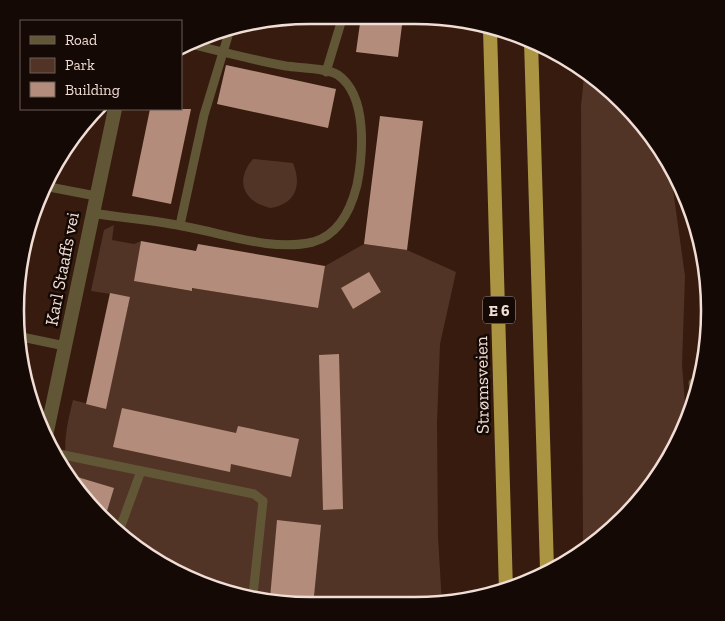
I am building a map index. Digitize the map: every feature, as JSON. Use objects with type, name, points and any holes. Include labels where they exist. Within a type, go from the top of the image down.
[{"type":"highway","name":"Strømsveien","points":[[490,34],[506,582]]},
{"type":"highway","name":"E 6","points":[[531,49],[546,565]]},
{"type":"street","name":"Karl Staaffs vei","points":[[48,426],[115,110]]},
{"type":"lane","points":[[326,72],[341,24]]},
{"type":"lane","points":[[180,225],[204,115],[227,36]]},
{"type":"lane","points":[[92,213],[180,225],[290,246],[315,241],[331,232],[344,219],[353,201],[362,160],[361,116],[346,82],[336,73],[286,66],[200,46]]},
{"type":"lane","points":[[52,187],[96,196]]},
{"type":"lane","points":[[25,338],[66,346]]},
{"type":"lane","points":[[62,455],[254,494],[263,501],[253,592]]},
{"type":"lane","points":[[121,526],[141,471]]},
{"type":"green space","points":[[584,79],[604,95],[630,121],[663,167],[672,185],[685,276],[682,365],[685,405],[663,454],[642,485],[604,526],[583,542],[581,106]]},
{"type":"green space","points":[[253,159],[293,163],[296,171],[297,186],[291,198],[279,206],[270,208],[261,205],[248,196],[243,183],[244,175]]},
{"type":"green space","points":[[114,225],[112,240],[134,244],[141,241],[135,281],[191,291],[193,288],[317,308],[325,266],[364,244],[407,250],[456,272],[440,344],[437,422],[438,537],[442,596],[292,597],[255,592],[236,587],[218,582],[167,559],[121,526],[95,500],[64,457],[65,439],[73,400],[105,408],[130,297],[91,291],[104,230]]},
{"type":"building","points":[[360,24],[402,24],[398,57],[356,52]]},
{"type":"building","points":[[226,65],[336,89],[328,128],[217,104]]},
{"type":"building","points":[[191,109],[171,204],[132,196],[150,110]]},
{"type":"building","points":[[380,116],[423,121],[407,250],[364,244]]},
{"type":"building","points":[[141,241],[196,251],[198,244],[325,266],[318,308],[134,281]]},
{"type":"building","points":[[369,272],[381,292],[353,309],[341,288]]},
{"type":"building","points":[[110,293],[130,297],[106,409],[86,404]]},
{"type":"building","points":[[339,354],[343,509],[323,510],[319,355]]},
{"type":"building","points":[[122,408],[236,433],[238,426],[299,439],[291,477],[231,464],[230,472],[113,447]]},
{"type":"building","points":[[77,477],[114,488],[107,512]]},
{"type":"building","points":[[277,520],[321,525],[314,597],[270,595]]}]
